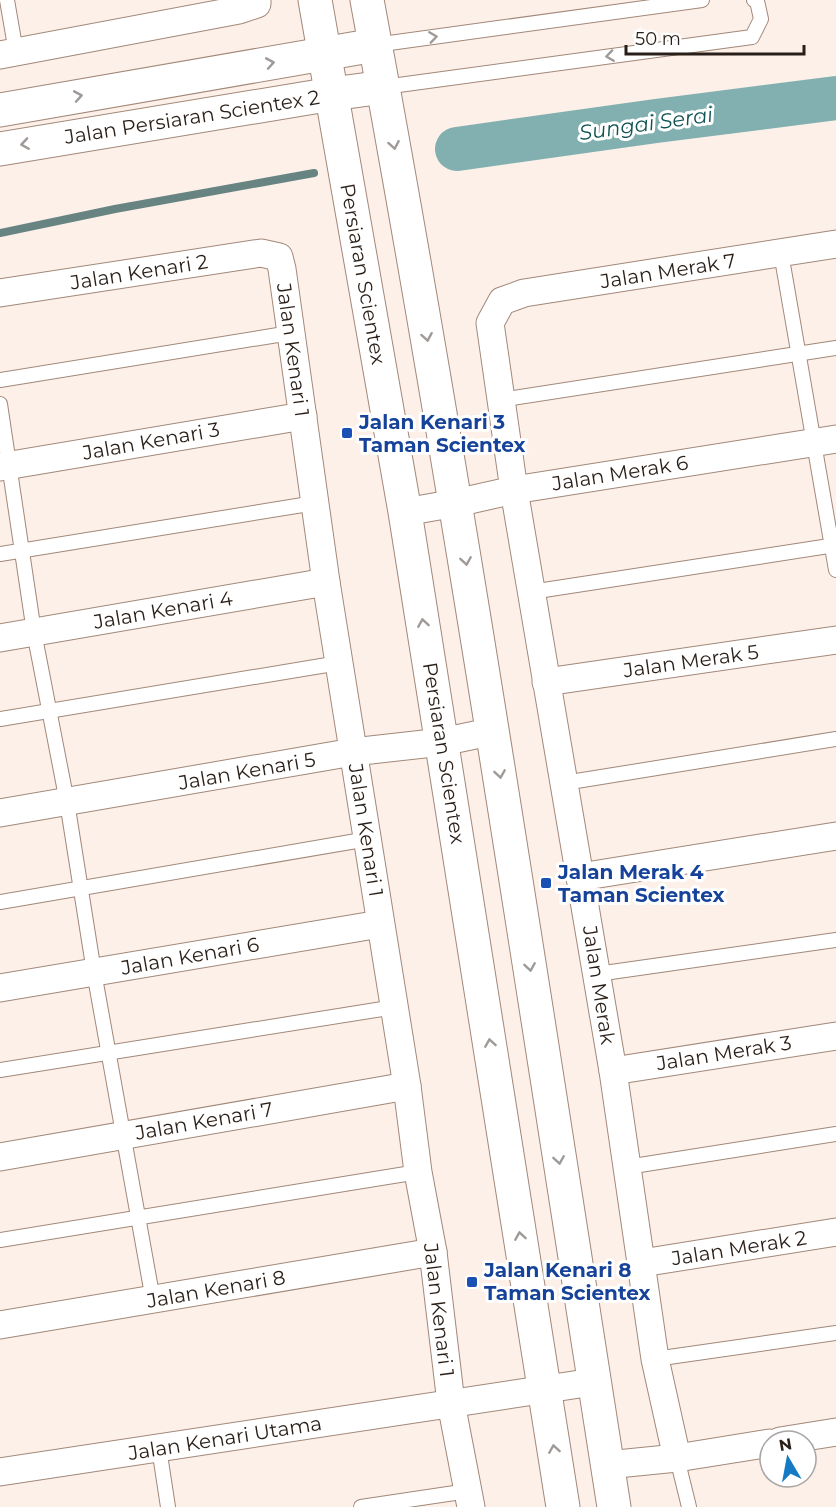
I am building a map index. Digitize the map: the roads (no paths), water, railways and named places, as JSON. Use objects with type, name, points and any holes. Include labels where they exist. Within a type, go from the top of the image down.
[{"type":"street","points":[[8,53],[239,10],[257,4],[257,0]]},
{"type":"street","name":"Persiaran Scientex","points":[[315,0],[405,512],[563,1507]]},
{"type":"street","points":[[367,0],[384,87],[494,731],[614,1507]]},
{"type":"street","name":"Jalan Persiaran Scientex 2","points":[[0,110],[375,45]]},
{"type":"street","name":"Jalan Persiaran Scientex 2","points":[[0,149],[384,87]]},
{"type":"street","name":"Jalan Merak 7","points":[[502,301],[524,293],[836,244]]},
{"type":"street","name":"Jalan Kenari 2","points":[[0,293],[261,253],[279,257]]},
{"type":"street","name":"Jalan Kenari 1","points":[[279,257],[326,582],[395,1007],[418,1172],[433,1252],[451,1403],[469,1499]]},
{"type":"street","name":"Jalan Merak","points":[[502,301],[490,323],[500,400],[613,1071],[655,1359],[677,1458]]},
{"type":"street","name":"Jalan Kenari 3","points":[[5,466],[303,416]]},
{"type":"street","name":"Jalan Merak 6","points":[[405,512],[514,490],[825,440]]},
{"type":"street","name":"Jalan Kenari 4","points":[[0,638],[326,582]]},
{"type":"street","name":"Jalan Merak 5","points":[[546,682],[836,640]]},
{"type":"street","name":"Jalan Kenari 5","points":[[0,813],[353,752],[442,742],[494,731]]},
{"type":"street","points":[[580,877],[836,836]]},
{"type":"street","name":"Jalan Kenari 6","points":[[0,988],[380,924]]},
{"type":"street","name":"Jalan Merak 3","points":[[613,1071],[836,1036]]},
{"type":"street","name":"Jalan Kenari 7","points":[[0,1156],[407,1086]]},
{"type":"street","name":"Jalan Merak 2","points":[[642,1263],[836,1233]]},
{"type":"street","name":"Jalan Kenari 8","points":[[0,1325],[433,1252]]},
{"type":"street","name":"Jalan Kenari Utama","points":[[0,1472],[593,1382]]},
{"type":"street","points":[[818,1435],[836,1432]]},
{"type":"street","points":[[607,1465],[677,1458],[758,1445]]},
{"type":"lane","points":[[7,0],[8,53]]},
{"type":"lane","points":[[375,45],[702,0]]},
{"type":"lane","points":[[384,87],[752,37],[761,19],[757,1],[754,0]]},
{"type":"lane","points":[[781,253],[799,354],[825,440],[836,570]]},
{"type":"lane","points":[[0,380],[290,333]]},
{"type":"lane","points":[[500,400],[836,348]]},
{"type":"lane","points":[[0,404],[5,466],[67,802],[94,972],[153,1300]]},
{"type":"lane","points":[[0,554],[315,503]]},
{"type":"lane","points":[[531,592],[834,545]]},
{"type":"lane","points":[[0,719],[339,663]]},
{"type":"lane","points":[[564,783],[836,739]]},
{"type":"lane","points":[[0,902],[368,839]]},
{"type":"lane","points":[[597,974],[836,940]]},
{"type":"lane","points":[[0,1070],[395,1007]]},
{"type":"lane","points":[[627,1167],[836,1134]]},
{"type":"lane","points":[[0,1240],[418,1172]]},
{"type":"lane","points":[[655,1359],[836,1333]]},
{"type":"lane","points":[[159,1448],[168,1507]]},
{"type":"lane","points":[[677,1458],[689,1507]]},
{"type":"lane","points":[[361,1507],[469,1499]]},
{"type":"waterway","name":"Sungai Serai","points":[[457,149],[836,98]]},
{"type":"waterway","points":[[0,233],[115,209],[314,173]]},
{"type":"place","name":"Jalan Kenari 3 Taman Scientex","points":[[347,433]]},
{"type":"place","name":"Jalan Merak 4 Taman Scientex","points":[[546,883]]},
{"type":"place","name":"Jalan Kenari 8 Taman Scientex","points":[[472,1282]]}]
